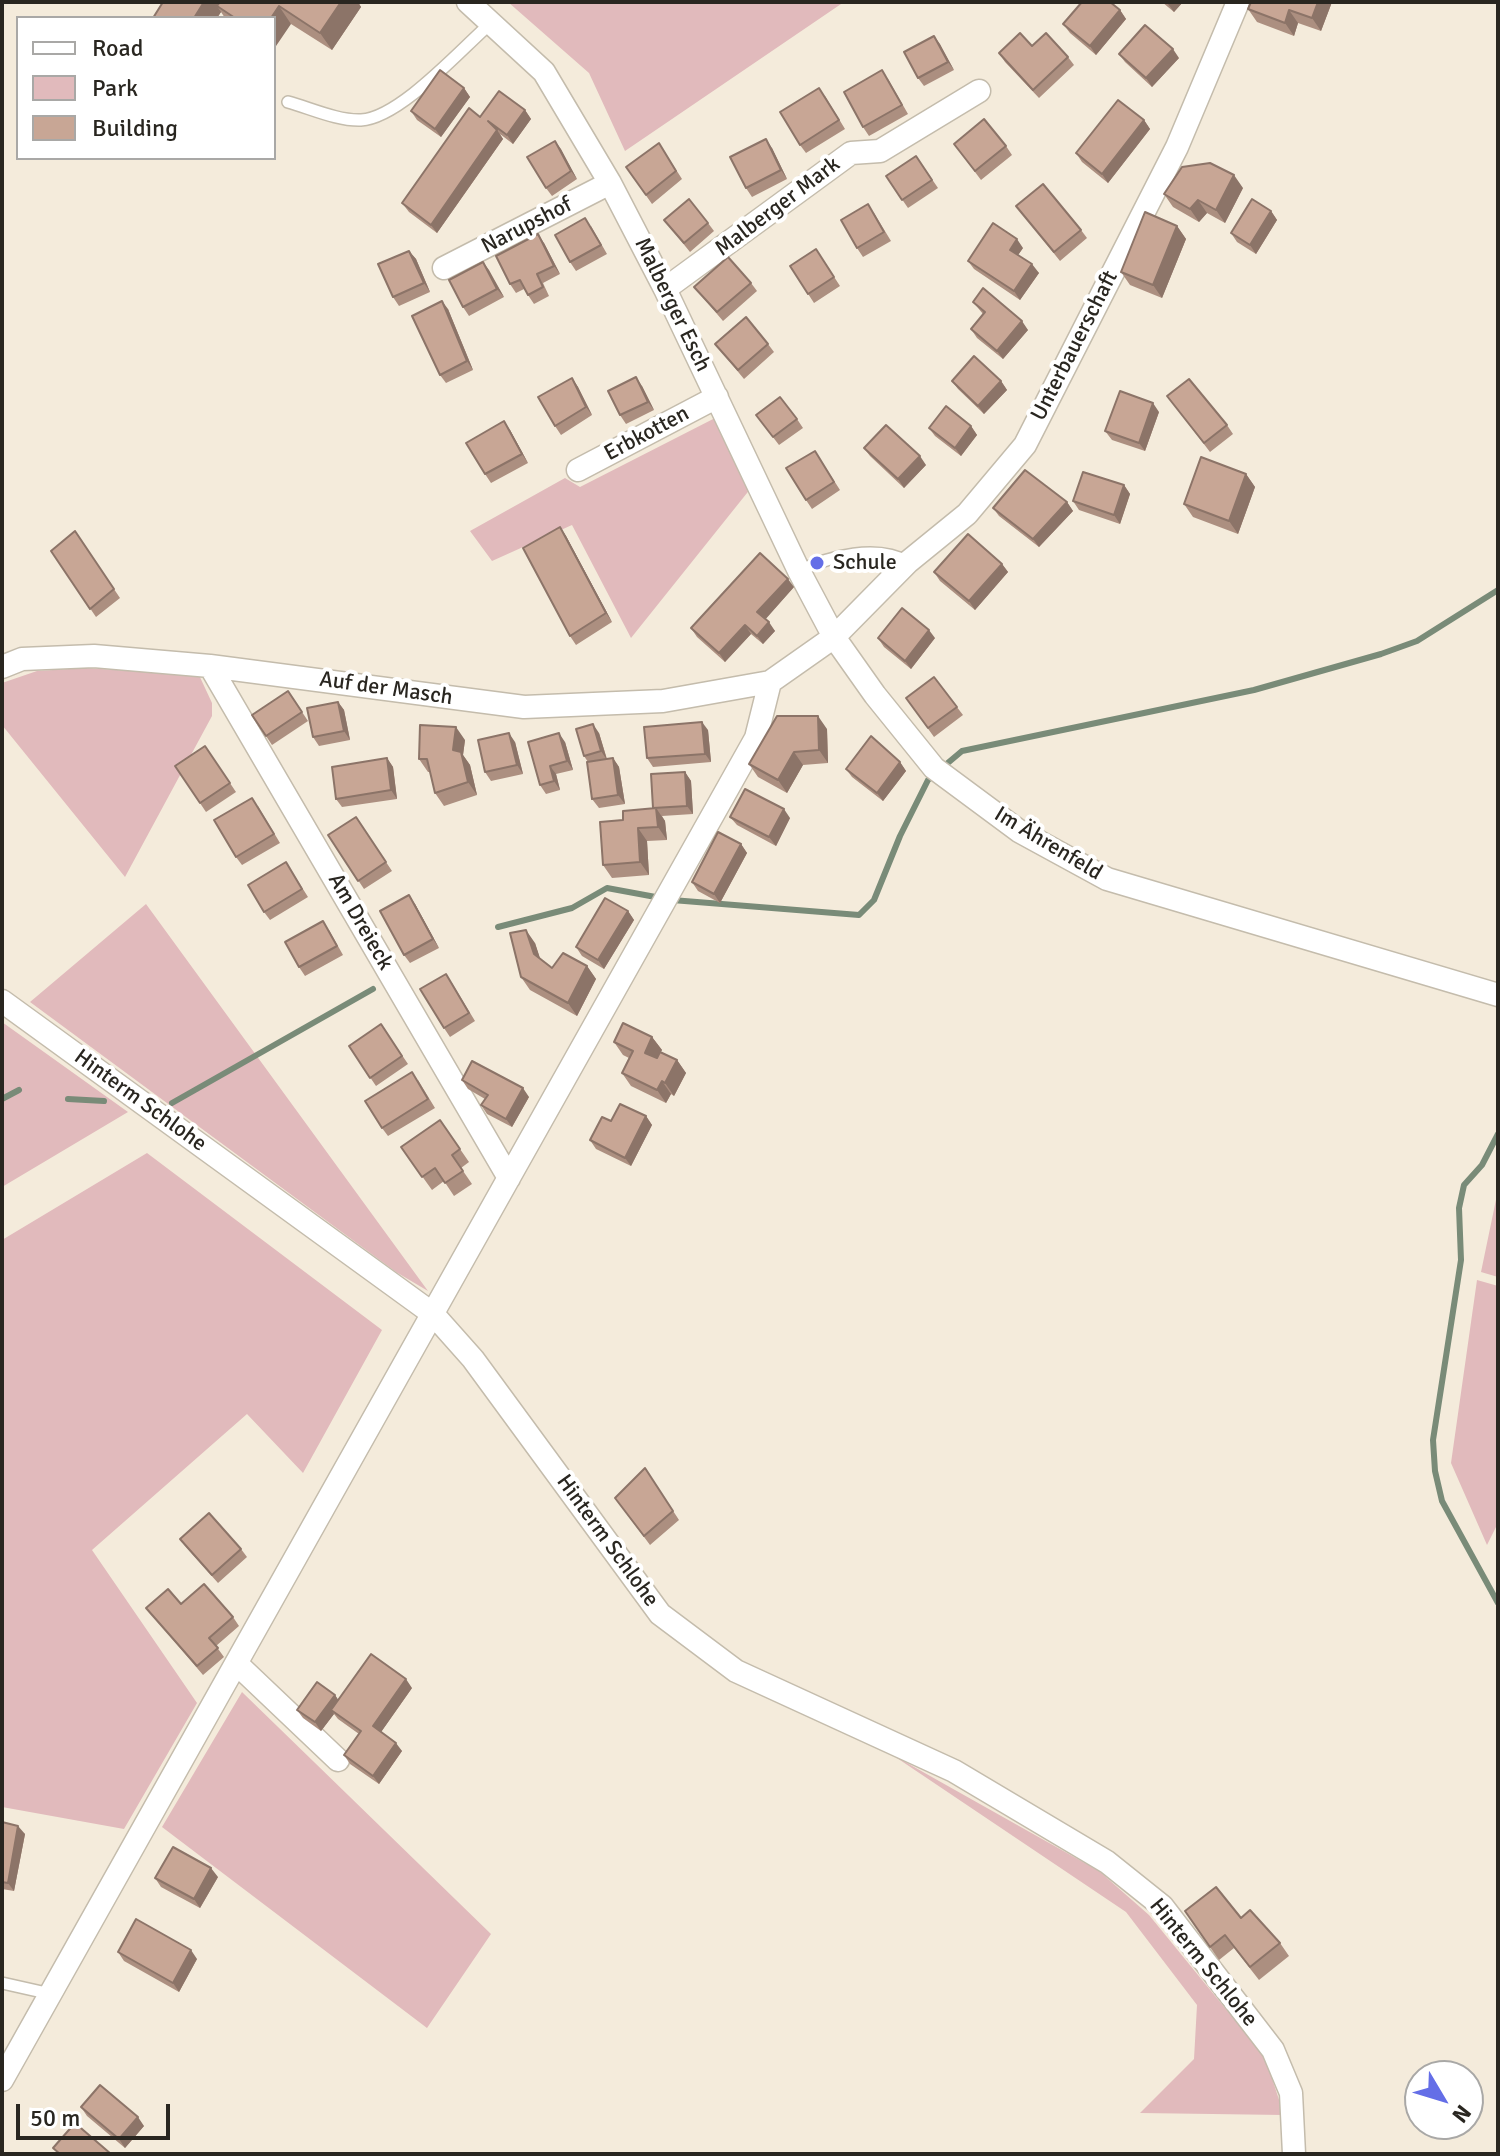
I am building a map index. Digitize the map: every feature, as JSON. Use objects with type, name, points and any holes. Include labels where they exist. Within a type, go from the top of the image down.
[{"type":"street","name":"Malberger Esch","points":[[468,2],[544,72],[610,183],[665,289],[799,571],[834,637]]},
{"type":"street","name":"Unterbauerschaft","points":[[834,637],[908,562],[967,514],[1025,445],[1177,147],[1238,2]]},
{"type":"street","name":"Malberger Mark","points":[[665,289],[851,153],[880,151],[979,91]]},
{"type":"street","name":"Narupshof","points":[[444,268],[610,183]]},
{"type":"street","name":"Erbkotten","points":[[578,470],[717,397]]},
{"type":"street","points":[[2,2080],[238,1665],[756,738],[770,682],[834,637]]},
{"type":"street","name":"Im Ährenfeld","points":[[834,637],[875,695],[942,774],[1019,831],[1107,879],[1498,995]]},
{"type":"street","name":"Auf der Masch","points":[[2,667],[22,659],[94,656],[210,666],[524,707],[663,701],[770,682]]},
{"type":"street","name":"Am Dreieck","points":[[210,666],[509,1178]]},
{"type":"street","name":"Hinterm Schlohe","points":[[2,1001],[433,1314],[473,1359],[660,1614],[670,1622],[736,1671],[954,1771],[1107,1862],[1162,1906],[1273,2050],[1291,2093],[1294,2154]]},
{"type":"street","points":[[238,1665],[338,1760]]},
{"type":"lane","points":[[288,102],[355,120],[373,118],[402,101],[491,23]]},
{"type":"lane","points":[[799,571],[817,563],[880,551],[894,553],[908,562]]},
{"type":"lane","points":[[2,1983],[51,1994]]},
{"type":"green space","points":[[508,2],[844,2],[625,151],[589,73]]},
{"type":"green space","points":[[719,416],[751,488],[631,638],[572,525],[492,561],[470,531],[565,478],[580,487]]},
{"type":"green space","points":[[85,668],[199,675],[212,703],[212,716],[125,877],[2,725],[2,683],[37,671]]},
{"type":"green space","points":[[146,904],[428,1291],[396,1272],[30,1002]]},
{"type":"green space","points":[[2,1022],[128,1112],[2,1187]]},
{"type":"green space","points":[[147,1153],[382,1330],[303,1473],[247,1414],[92,1550],[197,1703],[124,1829],[2,1807],[2,1240]]},
{"type":"green space","points":[[1498,1190],[1498,1277],[1481,1272]]},
{"type":"green space","points":[[1477,1280],[1498,1286],[1498,1523],[1487,1545],[1451,1463]]},
{"type":"green space","points":[[242,1692],[491,1934],[427,2028],[162,1827]]},
{"type":"green space","points":[[891,1754],[1099,1871],[1149,1915],[1265,2057],[1284,2115],[1140,2113],[1194,2059],[1197,2005],[1126,1912]]},
{"type":"building","points":[[163,2],[204,2],[195,16],[154,16]]},
{"type":"building","points":[[220,2],[341,2],[320,33],[279,6],[272,16],[232,16],[217,6]]},
{"type":"building","points":[[1082,2],[1110,2],[1120,10],[1090,46],[1063,24]]},
{"type":"building","points":[[1251,2],[1318,2],[1312,18],[1289,10],[1285,23],[1248,9]]},
{"type":"building","points":[[1145,25],[1173,49],[1146,78],[1119,54]]},
{"type":"building","points":[[1020,33],[1032,46],[1046,33],[1068,57],[1033,90],[999,53]]},
{"type":"building","points":[[934,36],[948,62],[918,78],[904,52]]},
{"type":"building","points":[[440,70],[464,88],[435,129],[411,111]]},
{"type":"building","points":[[882,70],[902,105],[863,127],[844,92]]},
{"type":"building","points":[[819,88],[839,120],[800,145],[780,112]]},
{"type":"building","points":[[499,91],[525,110],[507,135],[488,121],[497,130],[431,225],[402,203],[469,108],[480,117]]},
{"type":"building","points":[[1118,100],[1144,120],[1102,174],[1076,153]]},
{"type":"building","points":[[984,119],[1006,146],[975,171],[954,144]]},
{"type":"building","points":[[766,139],[781,170],[746,188],[730,157]]},
{"type":"building","points":[[555,141],[571,171],[546,188],[527,157]]},
{"type":"building","points":[[659,143],[676,171],[646,195],[626,167]]},
{"type":"building","points":[[916,156],[932,180],[902,200],[886,176]]},
{"type":"building","points":[[1210,163],[1234,175],[1216,210],[1198,200],[1190,209],[1164,194],[1182,167]]},
{"type":"building","points":[[1043,184],[1081,230],[1054,252],[1016,206]]},
{"type":"building","points":[[689,199],[708,223],[684,243],[664,220]]},
{"type":"building","points":[[1252,199],[1271,211],[1250,245],[1231,233]]},
{"type":"building","points":[[868,204],[884,232],[857,248],[841,220]]},
{"type":"building","points":[[1145,212],[1177,226],[1153,285],[1121,272]]},
{"type":"building","points":[[585,218],[601,245],[570,262],[555,235]]},
{"type":"building","points":[[993,223],[1017,239],[1010,250],[1032,264],[1014,291],[968,261]]},
{"type":"building","points":[[538,234],[554,266],[537,274],[543,287],[528,295],[520,280],[510,284],[496,256]]},
{"type":"building","points":[[816,249],[834,277],[808,294],[790,266]]},
{"type":"building","points":[[409,251],[424,283],[393,297],[378,264]]},
{"type":"building","points":[[728,257],[751,283],[717,312],[694,287]]},
{"type":"building","points":[[483,262],[497,289],[463,307],[449,280]]},
{"type":"building","points":[[983,288],[1022,321],[997,351],[971,329],[985,312],[973,302]]},
{"type":"building","points":[[442,301],[467,361],[440,375],[412,316]]},
{"type":"building","points":[[746,317],[768,344],[738,370],[715,344]]},
{"type":"building","points":[[974,356],[1001,381],[978,406],[952,381]]},
{"type":"building","points":[[636,377],[648,402],[620,415],[608,391]]},
{"type":"building","points":[[572,378],[586,407],[555,426],[538,397]]},
{"type":"building","points":[[1189,379],[1227,425],[1204,443],[1167,396]]},
{"type":"building","points":[[1120,391],[1153,403],[1139,443],[1105,431]]},
{"type":"building","points":[[780,397],[797,419],[773,437],[756,415]]},
{"type":"building","points":[[946,406],[971,426],[955,448],[929,428]]},
{"type":"building","points":[[504,421],[522,454],[485,474],[466,443]]},
{"type":"building","points":[[886,425],[920,456],[898,479],[864,448]]},
{"type":"building","points":[[815,451],[834,482],[806,500],[786,468]]},
{"type":"building","points":[[1201,457],[1246,474],[1229,521],[1184,504]]},
{"type":"building","points":[[1025,470],[1067,502],[1033,539],[993,508]]},
{"type":"building","points":[[1083,472],[1124,485],[1114,515],[1073,501]]},
{"type":"building","points":[[560,527],[606,613],[570,636],[523,548]]},
{"type":"building","points":[[75,531],[114,589],[90,609],[51,551]]},
{"type":"building","points":[[968,534],[1002,564],[969,601],[934,572]]},
{"type":"building","points":[[760,553],[788,579],[757,612],[769,622],[757,636],[745,625],[719,653],[691,628]]},
{"type":"building","points":[[902,608],[929,630],[905,661],[878,638]]},
{"type":"building","points":[[934,677],[957,707],[928,728],[906,698]]},
{"type":"building","points":[[288,691],[302,712],[266,736],[252,715]]},
{"type":"building","points":[[338,702],[344,731],[313,737],[307,708]]},
{"type":"building","points":[[777,716],[818,716],[819,750],[794,752],[778,780],[749,764]]},
{"type":"building","points":[[702,722],[705,754],[647,758],[644,727]]},
{"type":"building","points":[[593,724],[601,751],[584,756],[576,729]]},
{"type":"building","points":[[420,725],[456,727],[453,750],[461,752],[468,782],[435,793],[427,759],[419,759]]},
{"type":"building","points":[[509,733],[517,765],[485,772],[478,740]]},
{"type":"building","points":[[559,733],[567,761],[550,766],[554,781],[540,785],[528,742]]},
{"type":"building","points":[[871,736],[900,762],[877,793],[846,769]]},
{"type":"building","points":[[205,746],[230,783],[200,803],[175,766]]},
{"type":"building","points":[[387,758],[391,790],[336,799],[332,767]]},
{"type":"building","points":[[613,758],[618,795],[592,799],[587,762]]},
{"type":"building","points":[[685,772],[687,806],[653,808],[651,774]]},
{"type":"building","points":[[745,789],[784,809],[769,837],[730,817]]},
{"type":"building","points":[[252,798],[274,834],[236,857],[214,820]]},
{"type":"building","points":[[656,808],[658,827],[638,828],[640,862],[603,865],[600,822],[623,820],[623,811]]},
{"type":"building","points":[[356,817],[386,862],[358,881],[328,835]]},
{"type":"building","points":[[718,832],[741,844],[714,894],[692,882]]},
{"type":"building","points":[[286,862],[302,889],[264,912],[248,885]]},
{"type":"building","points":[[409,895],[433,939],[404,955],[380,911]]},
{"type":"building","points":[[605,898],[628,911],[598,960],[576,947]]},
{"type":"building","points":[[323,921],[337,946],[299,967],[285,942]]},
{"type":"building","points":[[526,930],[534,954],[552,968],[563,953],[587,966],[568,1003],[521,977],[510,933]]},
{"type":"building","points":[[446,974],[469,1013],[444,1028],[420,989]]},
{"type":"building","points":[[623,1023],[652,1037],[645,1053],[657,1058],[660,1052],[677,1060],[665,1083],[662,1081],[657,1090],[622,1073],[633,1051],[614,1042]]},
{"type":"building","points":[[381,1024],[402,1056],[370,1078],[349,1046]]},
{"type":"building","points":[[472,1061],[523,1088],[506,1119],[481,1105],[488,1095],[462,1080]]},
{"type":"building","points":[[412,1072],[428,1099],[382,1128],[365,1101]]},
{"type":"building","points":[[620,1104],[646,1116],[625,1158],[590,1140],[602,1117],[611,1121]]},
{"type":"building","points":[[440,1120],[460,1149],[452,1155],[463,1171],[445,1183],[435,1168],[422,1177],[401,1147]]},
{"type":"building","points":[[645,1468],[673,1511],[644,1536],[615,1498]]},
{"type":"building","points":[[209,1513],[241,1549],[212,1575],[180,1539]]},
{"type":"building","points":[[204,1584],[233,1617],[209,1638],[218,1648],[197,1666],[146,1608],[168,1589],[181,1604]]},
{"type":"building","points":[[371,1654],[406,1679],[373,1726],[396,1743],[373,1776],[344,1755],[361,1731],[331,1710]]},
{"type":"building","points":[[317,1682],[335,1695],[315,1722],[297,1710]]},
{"type":"building","points":[[2,1822],[18,1826],[8,1883],[2,1882]]},
{"type":"building","points":[[173,1847],[211,1868],[194,1899],[155,1878]]},
{"type":"building","points":[[1216,1887],[1241,1918],[1250,1910],[1280,1943],[1250,1967],[1225,1935],[1210,1947],[1185,1911]]},
{"type":"building","points":[[136,1919],[191,1950],[173,1983],[118,1952]]},
{"type":"building","points":[[100,2085],[138,2117],[119,2139],[81,2107]]},
{"type":"building","points":[[75,2123],[111,2154],[60,2154],[53,2148]]},
{"type":"waterway","points":[[943,767],[962,751],[1254,690],[1381,654],[1417,641],[1498,590]]},
{"type":"waterway","points":[[672,900],[859,915],[874,900],[900,836],[928,780],[935,774]]},
{"type":"waterway","points":[[498,927],[572,908],[607,888],[661,898]]},
{"type":"waterway","points":[[172,1103],[373,989]]},
{"type":"waterway","points":[[2,1099],[19,1090]]},
{"type":"waterway","points":[[68,1099],[104,1101]]},
{"type":"waterway","points":[[1498,1134],[1482,1165],[1464,1185],[1459,1208],[1461,1260],[1433,1440],[1435,1471],[1442,1501],[1498,1603]]},
{"type":"place","name":"Schule","points":[[817,563]]}]
